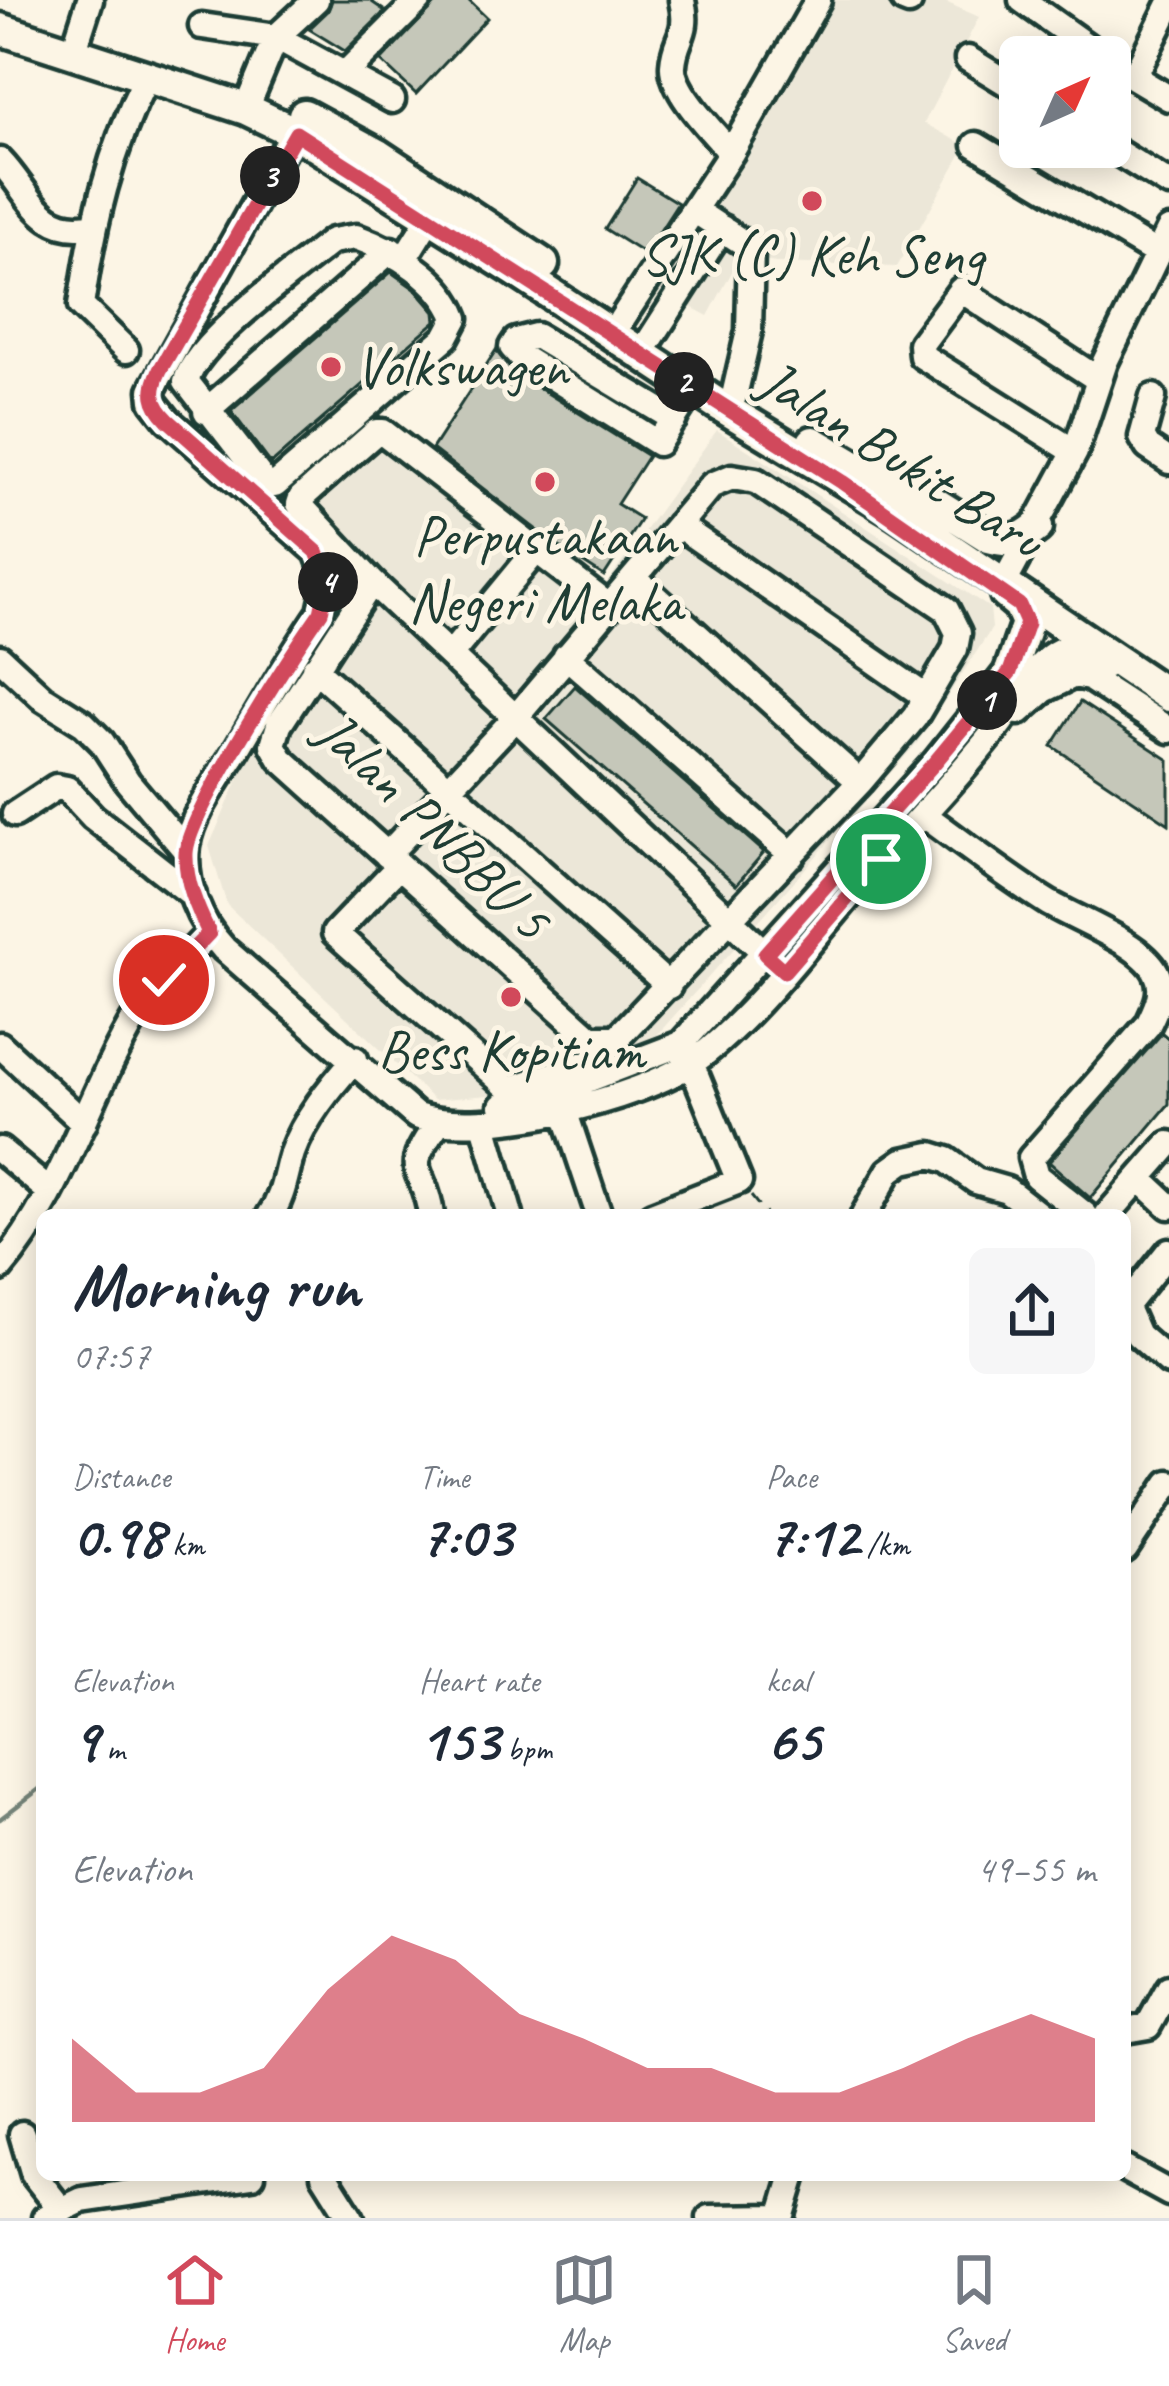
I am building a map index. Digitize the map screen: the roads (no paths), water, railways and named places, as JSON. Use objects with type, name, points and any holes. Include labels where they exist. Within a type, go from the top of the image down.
[{"type":"main road","name":"Jalan Bukit Baru","points":[[0,12],[147,76],[249,102]]},
{"type":"main road","name":"Jalan Bukit Baru","points":[[0,29],[75,46],[249,102],[300,124],[823,447],[1059,610],[1169,676]]},
{"type":"main road","name":"Jalan Bukit Baru","points":[[437,206],[693,388],[842,482],[1009,576]]},
{"type":"main road","points":[[823,447],[865,461],[989,537],[1006,542],[1022,539],[1036,527]]},
{"type":"main road","points":[[842,482],[1019,605],[1027,623],[1019,678]]},
{"type":"main road","name":"Jalan Bukit Baru","points":[[1059,610],[1169,696]]},
{"type":"main road","points":[[1019,678],[1061,652],[1082,650],[1169,706]]},
{"type":"street","points":[[75,46],[90,0]]},
{"type":"street","points":[[249,102],[276,37],[316,0]]},
{"type":"street","points":[[346,73],[419,0]]},
{"type":"street","points":[[682,0],[686,28],[674,59],[674,80],[731,154]]},
{"type":"street","points":[[622,320],[731,154],[818,0]]},
{"type":"street","points":[[1022,0],[1073,36]]},
{"type":"street","points":[[1134,77],[1169,6]]},
{"type":"street","points":[[202,26],[276,37],[392,100]]},
{"type":"street","points":[[968,59],[999,78]]},
{"type":"street","points":[[1131,75],[1169,98]]},
{"type":"street","points":[[126,350],[81,306],[93,225],[120,130],[147,76]]},
{"type":"street","points":[[300,124],[152,391],[168,420],[317,552],[328,580],[321,612],[200,812],[186,851],[193,895],[209,933],[242,967],[427,1120],[484,1124],[565,1110],[687,1053],[923,815],[981,747],[1044,690],[1074,674],[1089,678],[1169,730]]},
{"type":"street","points":[[976,145],[1163,242],[1100,380],[1075,452],[1009,576]]},
{"type":"street","points":[[0,161],[55,224],[72,230],[93,225]]},
{"type":"street","points":[[1131,161],[1169,184]]},
{"type":"street","points":[[206,410],[398,255],[437,206]]},
{"type":"street","points":[[694,210],[751,248],[749,331],[734,396]]},
{"type":"street","points":[[650,340],[722,229]]},
{"type":"street","points":[[356,237],[398,255],[452,305],[456,318],[446,337],[275,485],[266,484],[206,410],[186,381],[190,369],[248,311],[332,241],[356,237]]},
{"type":"street","points":[[1075,452],[922,356],[921,344],[961,290],[1100,380]]},
{"type":"street","points":[[674,418],[536,336],[516,341],[512,347],[658,443],[674,418],[693,388]]},
{"type":"street","points":[[1153,398],[1142,436],[1148,447],[1169,461]]},
{"type":"street","points":[[610,607],[383,432],[376,432],[301,498],[299,504],[372,581],[774,962]]},
{"type":"street","points":[[731,478],[756,481],[946,609],[958,633],[955,649],[915,717],[860,782],[596,1060],[510,1089],[335,933],[448,788],[516,717],[634,578],[712,485],[731,478]]},
{"type":"street","points":[[678,525],[926,698]]},
{"type":"street","points":[[451,654],[535,552]]},
{"type":"street","points":[[634,578],[860,782]]},
{"type":"street","name":"Jalan PNBBU 5","points":[[372,581],[279,725],[273,746],[281,759],[591,1038],[619,1037]]},
{"type":"street","points":[[981,747],[1059,610]]},
{"type":"street","points":[[566,656],[792,855]]},
{"type":"street","points":[[0,658],[43,698],[84,724],[186,851]]},
{"type":"street","points":[[314,668],[669,986]]},
{"type":"street","points":[[774,962],[921,779],[1019,678]]},
{"type":"street","points":[[15,814],[56,787],[67,789],[103,826],[193,895]]},
{"type":"street","points":[[923,815],[1046,901],[1141,954],[1161,985],[1148,1025],[1031,1158],[1036,1176],[1077,1209]]},
{"type":"street","points":[[38,1209],[135,1019],[209,933]]},
{"type":"street","points":[[0,1046],[84,1124]]},
{"type":"street","points":[[427,1120],[534,1100],[687,1053]]},
{"type":"street","points":[[667,1209],[739,1181],[687,1053]]},
{"type":"street","points":[[274,1209],[293,1150],[335,1081],[355,1059]]},
{"type":"street","points":[[565,1110],[597,1209]]},
{"type":"street","points":[[427,1120],[414,1165],[429,1209]]},
{"type":"street","points":[[484,1124],[509,1209]]},
{"type":"street","points":[[1112,1209],[1169,1144]]},
{"type":"street","points":[[0,1150],[50,1192]]},
{"type":"street","points":[[868,1209],[890,1171],[903,1161],[931,1155],[976,1181],[1007,1190],[1031,1209]]},
{"type":"street","points":[[1140,1179],[1169,1206]]},
{"type":"street","points":[[3,1258],[36,1212]]},
{"type":"street","points":[[1131,1298],[1169,1251]]},
{"type":"street","points":[[1131,1319],[1138,1335],[1169,1362]]},
{"type":"street","points":[[1131,1540],[1169,1484]]},
{"type":"street","points":[[1131,2029],[1148,2026],[1169,1988]]},
{"type":"street","points":[[30,2146],[36,2179]]},
{"type":"street","points":[[1131,2172],[1169,2193]]},
{"type":"street","points":[[37,2181],[52,2213],[82,2200],[209,2181]]},
{"type":"street","points":[[328,2181],[351,2218]]},
{"type":"street","points":[[710,2218],[781,2217],[792,2181]]},
{"type":"waterway","points":[[0,1819],[36,1792]]},
{"type":"place","name":"SJK (C) Keh Seng","points":[[812,201]]},
{"type":"place","name":"Volkswagen","points":[[331,367]]},
{"type":"place","name":"Perpustakaan Negeri Melaka","points":[[545,482]]},
{"type":"place","name":"Bess Kopitiam","points":[[511,997]]}]
